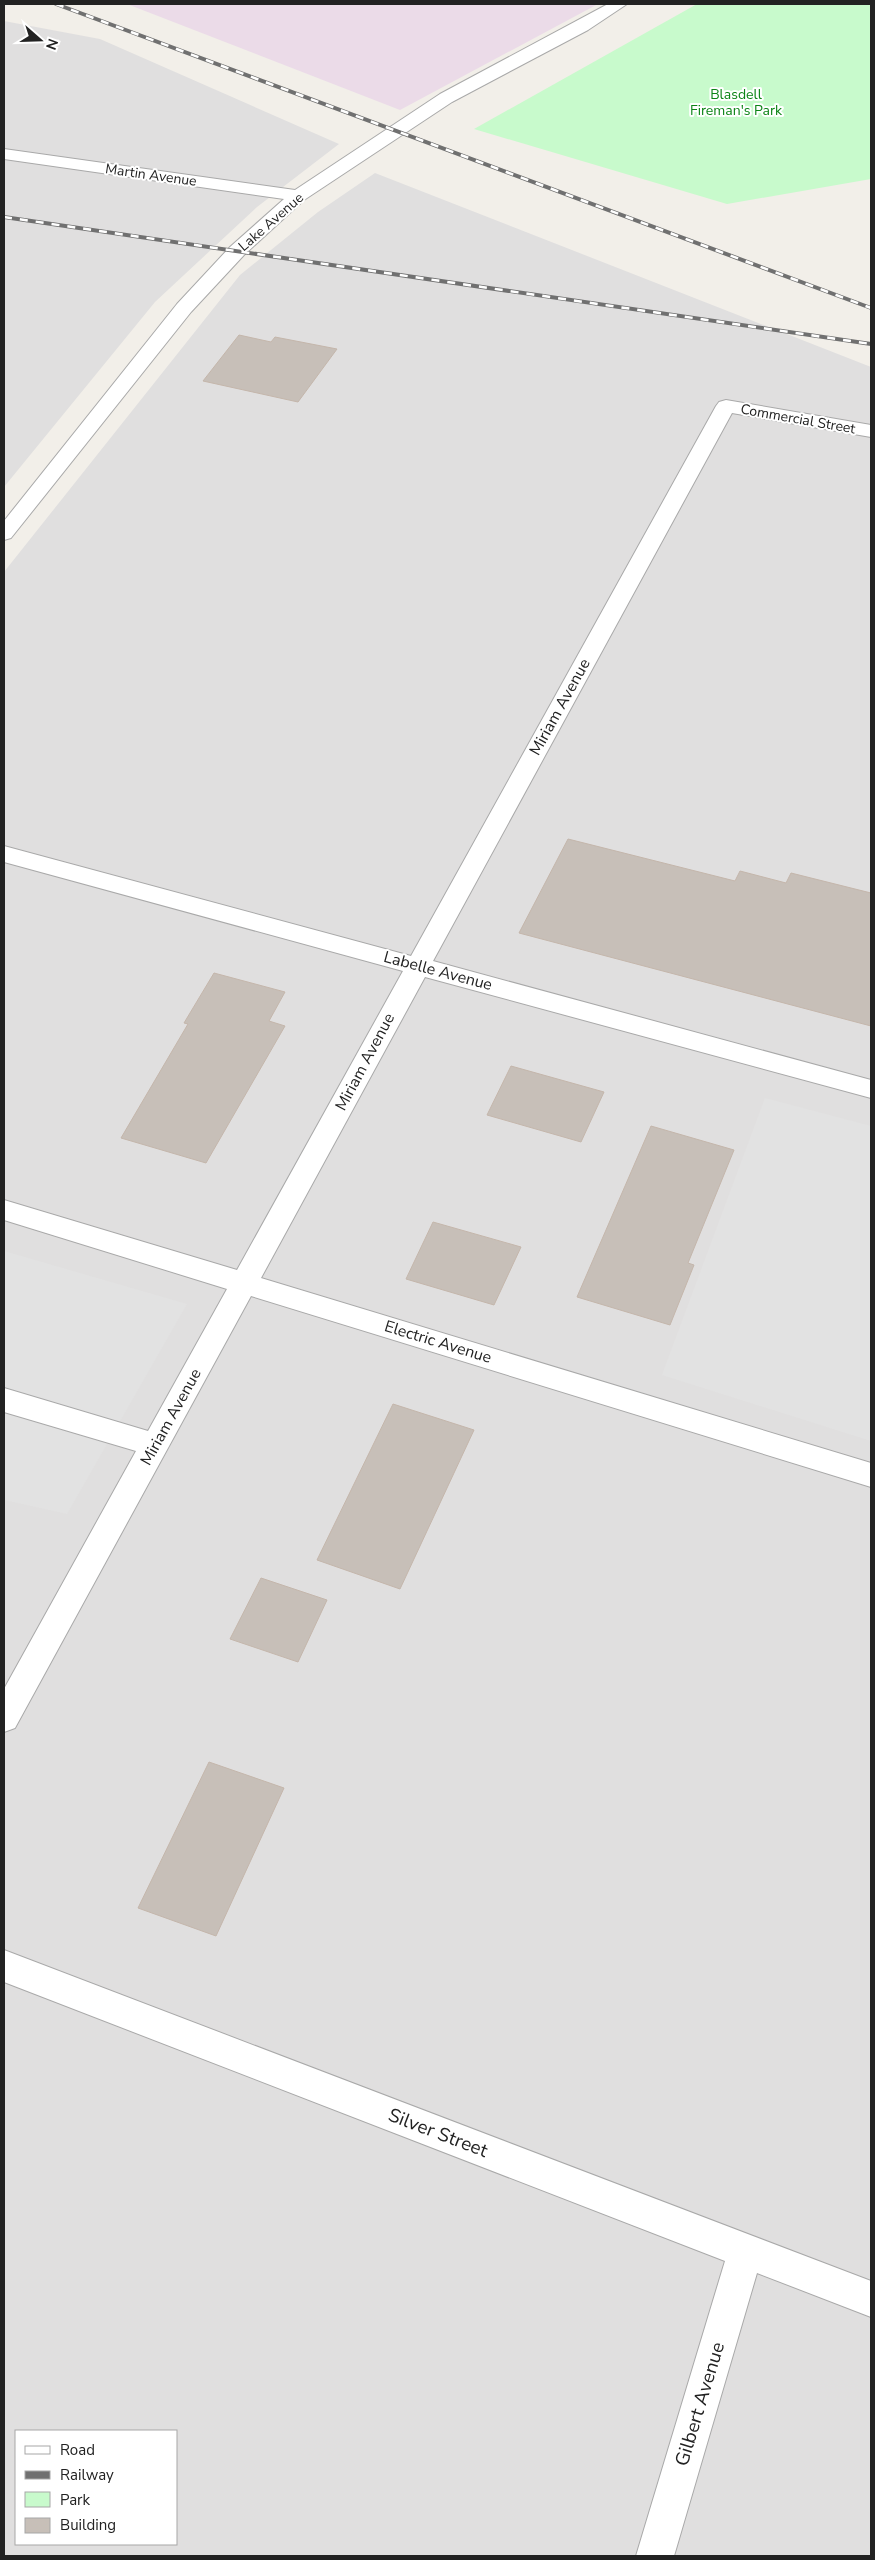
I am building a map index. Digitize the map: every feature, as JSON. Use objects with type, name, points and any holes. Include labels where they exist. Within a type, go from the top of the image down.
[{"type":"street","name":"Lake Avenue","points":[[4,534],[184,308],[238,252],[298,196],[446,98],[582,26],[619,4]]},
{"type":"street","name":"Martin Avenue","points":[[4,154],[298,196]]},
{"type":"street","name":"Commercial Street","points":[[726,406],[871,431]]},
{"type":"street","name":"Miriam Avenue","points":[[4,1718],[246,1283],[726,406]]},
{"type":"street","name":"Labelle Avenue","points":[[4,854],[871,1089]]},
{"type":"street","name":"Electric Avenue","points":[[7,1217],[246,1283],[871,1475]]},
{"type":"street","points":[[4,1400],[155,1445]]},
{"type":"street","name":"Silver Street","points":[[4,1966],[871,2299]]},
{"type":"street","name":"Gilbert Avenue","points":[[655,2556],[746,2251]]},
{"type":"shaded area","points":[[127,4],[598,4],[400,110]]},
{"type":"shaded area","points":[[4,21],[100,39],[339,144],[257,207],[155,302],[4,487]]},
{"type":"shaded area","points":[[375,173],[871,367],[871,2556],[4,2556],[4,572],[240,275],[318,212]]},
{"type":"shaded area","points":[[765,1098],[871,1126],[871,1441],[662,1375]]},
{"type":"shaded area","points":[[4,1251],[187,1304],[67,1514],[4,1500]]},
{"type":"green space","name":"Blasdell Fireman's Park","points":[[697,4],[871,4],[871,179],[727,204],[474,129]]},
{"type":"building","points":[[239,335],[271,342],[275,337],[337,349],[298,402],[203,381]]},
{"type":"building","points":[[568,839],[735,881],[740,871],[786,883],[791,873],[871,893],[871,1026],[519,933]]},
{"type":"building","points":[[214,973],[285,992],[269,1021],[285,1026],[206,1163],[121,1138],[188,1024],[184,1023]]},
{"type":"building","points":[[511,1066],[604,1092],[581,1142],[487,1115]]},
{"type":"building","points":[[651,1126],[734,1150],[688,1263],[694,1265],[670,1325],[577,1297]]},
{"type":"building","points":[[433,1222],[521,1247],[494,1305],[406,1279]]},
{"type":"building","points":[[393,1404],[474,1430],[400,1589],[317,1560]]},
{"type":"building","points":[[261,1578],[327,1600],[298,1662],[230,1639]]},
{"type":"building","points":[[209,1762],[284,1788],[216,1936],[138,1908]]},
{"type":"railway","points":[[56,4],[871,308]]},
{"type":"railway","points":[[4,217],[871,344]]}]
